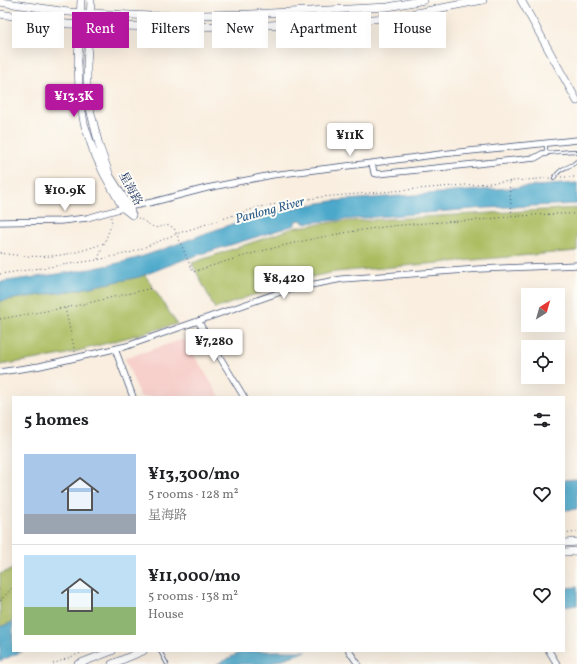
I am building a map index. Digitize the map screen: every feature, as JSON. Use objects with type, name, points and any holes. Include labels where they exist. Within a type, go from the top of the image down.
[{"type":"main road","name":"星海路","points":[[80,12],[81,0]]},
{"type":"main road","name":"星海路","points":[[89,12],[91,0]]},
{"type":"main road","points":[[129,15],[151,16],[250,14],[388,7],[424,0]]},
{"type":"main road","points":[[129,26],[251,26],[382,19],[483,0]]},
{"type":"main road","points":[[521,0],[577,101]]},
{"type":"main road","points":[[0,2],[72,12]]},
{"type":"main road","points":[[0,14],[72,24]]},
{"type":"main road","name":"星海路","points":[[79,48],[79,92],[84,123],[98,162],[132,215]]},
{"type":"main road","name":"星海路","points":[[88,48],[87,97],[103,158],[110,176],[126,207]]},
{"type":"main road","points":[[565,543],[577,542]]},
{"type":"main road","points":[[565,552],[577,551]]},
{"type":"main road","points":[[78,664],[109,652]]},
{"type":"main road","points":[[112,664],[141,652]]},
{"type":"street","points":[[0,222],[61,221],[87,218],[126,207],[256,177],[372,164],[441,154],[577,140]]},
{"type":"street","points":[[372,164],[374,173],[378,174],[534,158],[546,153]]},
{"type":"street","points":[[0,372],[40,366],[115,349],[289,289],[342,278],[479,269],[577,265]]},
{"type":"street","points":[[198,321],[243,396]]},
{"type":"street","points":[[115,349],[133,396]]},
{"type":"street","points":[[350,652],[358,664]]},
{"type":"street","points":[[551,652],[557,664]]},
{"type":"lane","points":[[546,144],[546,153],[574,151],[577,153]]},
{"type":"lane","points":[[554,178],[563,167],[577,161]]},
{"type":"lane","points":[[161,652],[167,664]]},
{"type":"path","points":[[1,273],[97,260],[133,252],[176,234],[259,207],[321,197],[577,177]]},
{"type":"path","points":[[509,182],[512,217]]},
{"type":"path","points":[[97,260],[112,223],[110,212]]},
{"type":"path","points":[[132,215],[150,223],[152,226],[156,227],[168,225],[174,228],[193,272],[295,243],[385,226],[577,214]]},
{"type":"path","points":[[0,253],[16,256],[60,256],[104,243]]},
{"type":"path","points":[[0,319],[65,308],[152,288]]},
{"type":"path","points":[[65,308],[77,358]]},
{"type":"path","points":[[565,534],[577,532]]},
{"type":"path","points":[[0,600],[12,588]]},
{"type":"path","points":[[53,664],[83,652]]},
{"type":"shaded area","points":[[184,339],[219,396],[140,396],[125,358]]},
{"type":"green space","points":[[577,208],[577,251],[335,272],[301,279],[215,309],[192,263],[297,227],[336,222]]},
{"type":"green space","points":[[145,275],[177,324],[63,355],[0,365],[0,301],[76,290]]},
{"type":"green space","points":[[12,569],[12,622],[0,627],[0,574]]},
{"type":"water","points":[[577,183],[577,204],[486,208],[303,223],[302,220],[295,221],[295,225],[185,259],[139,277],[76,290],[0,301],[0,282],[77,271],[135,259],[229,225],[288,209],[333,201]]},
{"type":"water","points":[[577,479],[577,509],[565,510],[565,480]]},
{"type":"water","points":[[577,587],[577,605],[565,607],[565,588]]},
{"type":"water","points":[[12,622],[12,652],[21,652],[0,661],[0,627]]},
{"type":"water","points":[[241,652],[304,652],[268,664],[217,664]]},
{"type":"water label","name":"Panlong River","points":[[270,211]]}]
